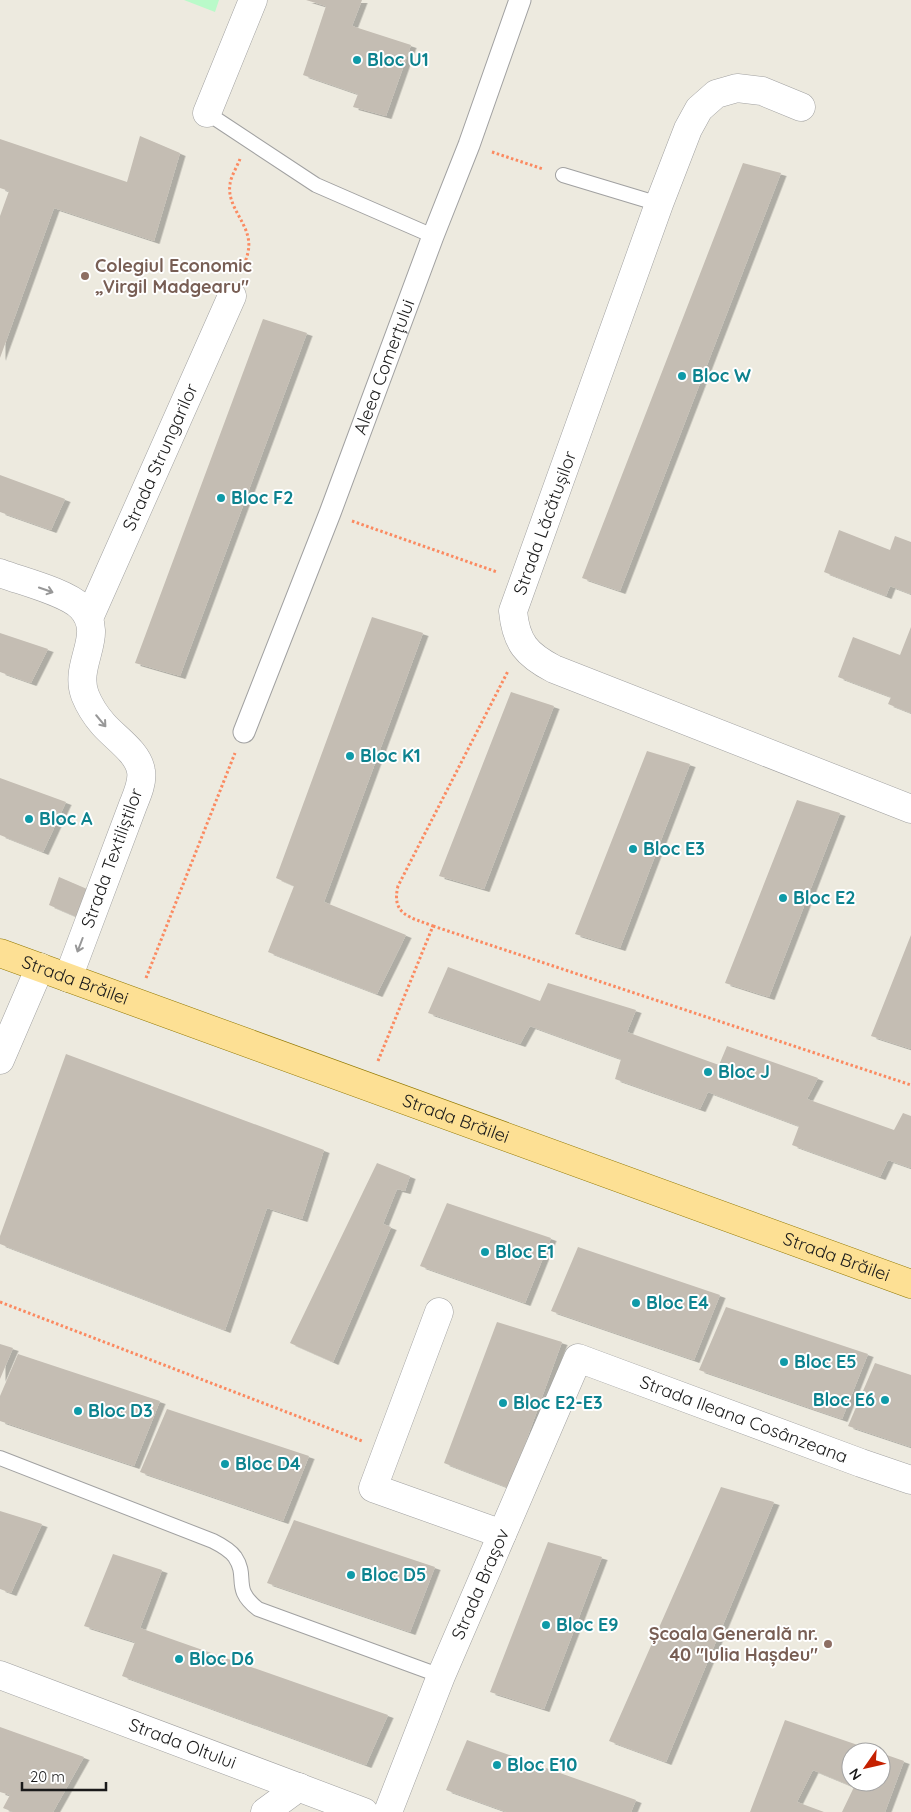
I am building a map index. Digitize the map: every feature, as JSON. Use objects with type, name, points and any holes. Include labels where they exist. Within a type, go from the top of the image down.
[{"type":"main road","name":"Strada Brăilei","points":[[0,953],[911,1284]]},
{"type":"street","points":[[207,113],[253,0]]},
{"type":"street","name":"Aleea Comerțului","points":[[244,732],[330,513],[433,236],[469,145],[520,0]]},
{"type":"street","name":"Strada Lăcătușilor","points":[[801,107],[762,90],[737,88],[716,94],[699,110],[688,129],[658,204],[513,611],[514,627],[522,644],[535,659],[554,670],[911,809]]},
{"type":"street","name":"Strada Strungarilor","points":[[89,618],[232,296]]},
{"type":"street","points":[[0,573],[72,600],[89,618]]},
{"type":"street","name":"Strada Textiliștilor","points":[[68,978],[133,805],[140,784],[141,771],[132,754],[96,715],[85,695],[82,670],[91,644],[89,618]]},
{"type":"street","points":[[0,1060],[40,967]]},
{"type":"street","points":[[439,1312],[373,1488],[502,1534]]},
{"type":"street","name":"Strada Ileana Cosânzeana","points":[[572,1356],[911,1480]]},
{"type":"street","name":"Strada Brașov","points":[[388,1812],[441,1676],[502,1534],[572,1356]]},
{"type":"street","name":"Strada Oltului","points":[[0,1675],[364,1812]]},
{"type":"street","points":[[264,1812],[300,1787]]},
{"type":"lane","points":[[207,113],[316,185],[433,236]]},
{"type":"lane","points":[[563,175],[658,204]]},
{"type":"lane","points":[[0,1458],[213,1541],[226,1548],[235,1558],[240,1568],[242,1591],[249,1602],[258,1609],[441,1676]]},
{"type":"path","points":[[232,296],[249,251],[246,227],[235,210],[231,198],[230,185],[247,139]]},
{"type":"path","points":[[469,145],[563,175]]},
{"type":"path","points":[[330,513],[524,581]]},
{"type":"path","points":[[522,644],[398,886],[395,896],[397,906],[403,914],[432,926],[911,1085]]},
{"type":"path","points":[[135,1002],[153,962],[227,773]]},
{"type":"path","points":[[368,1087],[432,926]]},
{"type":"path","points":[[0,1302],[386,1450]]},
{"type":"green space","points":[[184,0],[219,0],[215,12]]},
{"type":"building","name":"Bloc U1","points":[[306,0],[362,0],[352,26],[411,45],[386,116],[353,107],[358,94],[303,75],[326,6]]},
{"type":"building","points":[[140,136],[180,153],[154,241],[54,208],[0,358],[0,216],[9,191],[0,188],[0,139],[127,182]]},
{"type":"building","name":"Bloc W","points":[[743,163],[781,173],[620,591],[582,578]]},
{"type":"building","name":"Bloc F2","points":[[263,319],[307,333],[180,676],[135,663]]},
{"type":"building","points":[[0,475],[65,499],[51,530],[0,512]]},
{"type":"building","points":[[839,530],[890,550],[895,536],[911,542],[911,594],[890,586],[886,596],[824,572]]},
{"type":"building","name":"Bloc K1","points":[[372,617],[423,633],[324,902],[406,935],[377,994],[268,952],[294,886],[276,878]]},
{"type":"building","points":[[911,627],[911,713],[888,704],[891,697],[838,677],[853,637],[900,655]]},
{"type":"building","points":[[0,633],[48,649],[31,683],[0,672]]},
{"type":"building","points":[[511,692],[554,706],[484,889],[439,876]]},
{"type":"building","name":"Bloc E3","points":[[647,751],[690,764],[620,948],[575,934]]},
{"type":"building","name":"Bloc A","points":[[0,778],[66,802],[43,852],[0,835]]},
{"type":"building","name":"Bloc E2","points":[[797,800],[840,813],[769,997],[725,983]]},
{"type":"building","points":[[59,877],[94,892],[84,920],[49,905]]},
{"type":"building","points":[[911,935],[911,1049],[871,1036]]},
{"type":"building","name":"Bloc J","points":[[448,967],[540,1001],[548,983],[636,1010],[627,1032],[719,1065],[727,1046],[818,1078],[807,1099],[894,1130],[903,1113],[911,1116],[911,1168],[888,1160],[880,1177],[792,1145],[799,1126],[708,1092],[700,1109],[615,1079],[621,1059],[530,1026],[520,1044],[428,1013]]},
{"type":"building","points":[[66,1054],[324,1150],[302,1219],[267,1208],[225,1330],[0,1244],[0,1236]]},
{"type":"building","points":[[377,1163],[410,1176],[405,1191],[397,1189],[383,1224],[391,1227],[333,1362],[290,1343]]},
{"type":"building","name":"Bloc E1","points":[[447,1203],[551,1238],[525,1303],[420,1266]]},
{"type":"building","name":"Bloc E4","points":[[578,1247],[720,1295],[694,1360],[551,1311]]},
{"type":"building","name":"Bloc E5","points":[[726,1307],[868,1354],[842,1419],[699,1370]]},
{"type":"building","name":"Bloc E2-E3","points":[[497,1322],[562,1342],[509,1488],[444,1463]]},
{"type":"building","points":[[0,1344],[13,1348],[0,1379]]},
{"type":"building","name":"Bloc D3","points":[[18,1354],[160,1401],[134,1466],[0,1421],[0,1396]]},
{"type":"building","name":"Bloc E6","points":[[875,1363],[911,1375],[911,1447],[848,1426]]},
{"type":"building","name":"Bloc D4","points":[[167,1409],[309,1456],[283,1521],[140,1472]]},
{"type":"building","points":[[721,1487],[774,1502],[666,1762],[609,1741]]},
{"type":"building","points":[[0,1511],[42,1524],[11,1593],[0,1589]]},
{"type":"building","name":"Bloc D5","points":[[294,1520],[435,1567],[410,1632],[267,1583]]},
{"type":"building","name":"Bloc E9","points":[[548,1542],[602,1557],[544,1709],[490,1692]]},
{"type":"building","name":"Bloc D6","points":[[113,1554],[162,1570],[140,1628],[388,1715],[366,1765],[122,1676],[135,1642],[84,1626]]},
{"type":"building","points":[[785,1720],[849,1742],[841,1742],[841,1782],[813,1770],[797,1802],[824,1812],[750,1812]]},
{"type":"building","points":[[0,1727],[84,1757],[53,1812],[13,1812],[3,1808],[10,1795],[0,1792]]},
{"type":"building","name":"Bloc E10","points":[[467,1740],[636,1800],[631,1812],[507,1812],[446,1790]]},
{"type":"building","points":[[891,1756],[904,1761],[885,1812],[842,1812],[852,1792],[891,1792]]},
{"type":"place","name":"Bloc U1","points":[[357,60]]},
{"type":"place","name":"Colegiul Economic „Virgil Madgearu\"","points":[[85,276]]},
{"type":"place","name":"Bloc W","points":[[682,376]]},
{"type":"place","name":"Bloc F2","points":[[221,498]]},
{"type":"place","name":"Bloc K1","points":[[350,756]]},
{"type":"place","name":"Bloc A","points":[[29,819]]},
{"type":"place","name":"Bloc E3","points":[[633,849]]},
{"type":"place","name":"Bloc E2","points":[[783,898]]},
{"type":"place","name":"Bloc J","points":[[708,1072]]},
{"type":"place","name":"Bloc E1","points":[[485,1252]]},
{"type":"place","name":"Bloc E4","points":[[636,1303]]},
{"type":"place","name":"Bloc E5","points":[[784,1362]]},
{"type":"place","name":"Bloc E6","points":[[885,1400]]},
{"type":"place","name":"Bloc E2-E3","points":[[503,1403]]},
{"type":"place","name":"Bloc D3","points":[[78,1411]]},
{"type":"place","name":"Bloc D4","points":[[225,1464]]},
{"type":"place","name":"Bloc D5","points":[[351,1575]]},
{"type":"place","name":"Bloc E9","points":[[546,1625]]},
{"type":"place","name":"Școala Generală nr. 40 \"Iulia Hașdeu\"","points":[[828,1644]]},
{"type":"place","name":"Bloc D6","points":[[179,1659]]},
{"type":"place","name":"Bloc E10","points":[[497,1765]]}]
